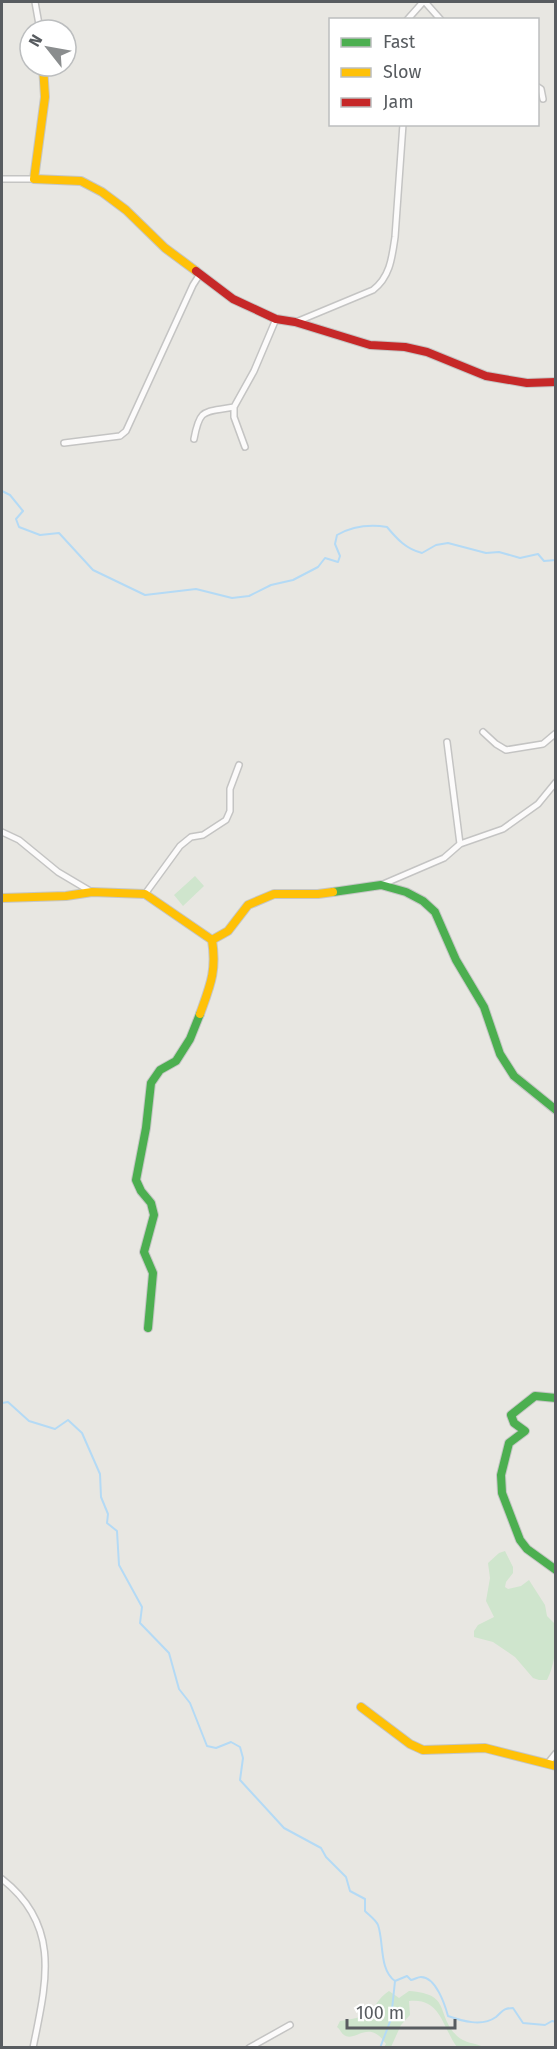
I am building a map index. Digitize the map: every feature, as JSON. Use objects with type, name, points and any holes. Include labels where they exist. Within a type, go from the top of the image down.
[{"type":"street","points":[[35,2],[38,18]]},
{"type":"street","points":[[409,18],[424,2],[439,18]]},
{"type":"street","points":[[34,179],[45,97],[44,78]]},
{"type":"street","points":[[539,88],[543,99]]},
{"type":"street","points":[[296,322],[373,290],[383,283],[393,256],[396,237],[403,126]]},
{"type":"street","points":[[2,179],[81,181],[102,192],[126,210],[165,248],[233,299],[276,319],[342,334],[370,345],[405,347],[427,352],[486,376],[528,382],[555,382]]},
{"type":"street","points":[[64,443],[120,436],[126,431],[200,274]]},
{"type":"street","points":[[245,447],[234,417],[234,407],[254,371],[276,319]]},
{"type":"street","points":[[194,439],[201,415],[234,407]]},
{"type":"street","points":[[483,732],[506,750],[543,744],[555,733]]},
{"type":"street","points":[[447,742],[460,844]]},
{"type":"street","points":[[145,894],[180,846],[191,837],[203,835],[226,820],[230,811],[231,789],[239,765]]},
{"type":"street","points":[[212,940],[228,931],[248,905],[274,894],[318,894],[381,885],[444,858],[460,844],[503,829],[538,804],[555,782]]},
{"type":"street","points":[[2,832],[19,840],[58,872],[92,892]]},
{"type":"street","points":[[381,885],[406,892],[423,901],[435,912],[456,960],[484,1007],[500,1054],[514,1076],[555,1110]]},
{"type":"street","points":[[2,898],[66,896],[92,892],[145,894],[212,940],[213,979],[190,1039],[176,1061],[160,1070],[151,1083],[146,1128],[136,1180],[141,1191],[151,1203],[154,1215],[144,1252],[153,1273],[148,1328]]},
{"type":"street","points":[[555,1398],[535,1396],[511,1415],[514,1423],[525,1431],[509,1443],[501,1475],[502,1493],[520,1540],[527,1549],[555,1570]]},
{"type":"street","points":[[361,1707],[410,1744],[423,1750],[485,1748],[552,1764],[555,1753]]},
{"type":"street","points":[[2,1879],[24,1900],[35,1917],[46,1956],[45,1983],[33,2048]]},
{"type":"street","points":[[249,2048],[290,2025]]},
{"type":"green space","points":[[195,876],[204,886],[183,906],[174,895]]},
{"type":"green space","points":[[505,1551],[513,1567],[513,1573],[505,1587],[508,1589],[521,1586],[529,1580],[545,1605],[547,1616],[555,1624],[555,1653],[547,1680],[533,1678],[515,1657],[493,1642],[474,1637],[474,1631],[478,1625],[494,1617],[486,1601],[490,1578],[488,1563],[499,1553]]},
{"type":"green space","points":[[389,1991],[399,1998],[409,1991],[432,1996],[441,2006],[450,2028],[457,2036],[466,2042],[484,2047],[457,2047],[439,2015],[428,2004],[420,2001],[409,2001],[410,2015],[401,2025],[391,2047],[384,2047],[386,2044],[380,2036],[374,2033],[368,2032],[348,2037],[337,2027],[340,2021],[357,2018],[369,2012]]},
{"type":"waterway","points":[[2,491],[10,495],[23,511],[16,519],[19,527],[40,535],[59,533],[93,570],[145,595],[196,589],[232,598],[249,596],[271,585],[293,580],[318,567],[325,558],[338,562],[340,556],[335,544],[337,535],[367,526],[387,527],[402,543],[422,553],[436,545],[448,543],[486,553],[499,552],[520,558],[538,554],[544,561],[556,560]]},
{"type":"waterway","points":[[2,1403],[8,1402],[29,1421],[55,1429],[68,1420],[82,1433],[100,1474],[101,1497],[108,1514],[107,1523],[117,1531],[119,1565],[142,1607],[140,1623],[169,1653],[179,1689],[190,1703],[207,1746],[216,1748],[231,1742],[240,1747],[243,1758],[240,1780],[284,1828],[321,1848],[326,1857],[346,1877],[350,1891],[365,1899],[365,1911],[378,1925],[384,1963],[390,1976],[395,1981],[407,1976],[411,1980],[426,1978],[439,1992],[448,2016],[459,2020],[485,2022],[496,2017],[505,2009],[513,2008],[523,2023],[545,2025],[552,2021],[556,2022]]},
{"type":"waterway","points":[[380,2048],[391,2019],[395,1981]]},
{"type":"traffic: fast","points":[[333,892],[381,885],[406,892],[423,901],[435,912],[456,960],[484,1007],[500,1054],[514,1076],[556,1110]]},
{"type":"traffic: fast","points":[[148,1328],[153,1273],[144,1252],[154,1215],[151,1203],[141,1191],[136,1180],[146,1128],[151,1083],[160,1070],[176,1061],[190,1039],[200,1014]]},
{"type":"traffic: fast","points":[[556,1398],[535,1396],[511,1415],[514,1423],[525,1431],[509,1443],[501,1475],[502,1493],[520,1540],[527,1549],[556,1570]]},
{"type":"traffic: slow","points":[[44,78],[45,97],[34,179],[81,181],[102,192],[126,210],[165,248],[196,271]]},
{"type":"traffic: slow","points":[[2,898],[66,896],[92,892],[145,894],[212,940],[228,931],[248,905],[274,894],[333,892]]},
{"type":"traffic: slow","points":[[200,1014],[213,970],[212,940]]},
{"type":"traffic: slow","points":[[361,1707],[410,1744],[423,1750],[485,1748],[556,1766]]},
{"type":"traffic: jam","points":[[196,271],[233,299],[276,319],[295,322],[370,345],[405,347],[427,352],[486,376],[527,383],[556,382]]}]
